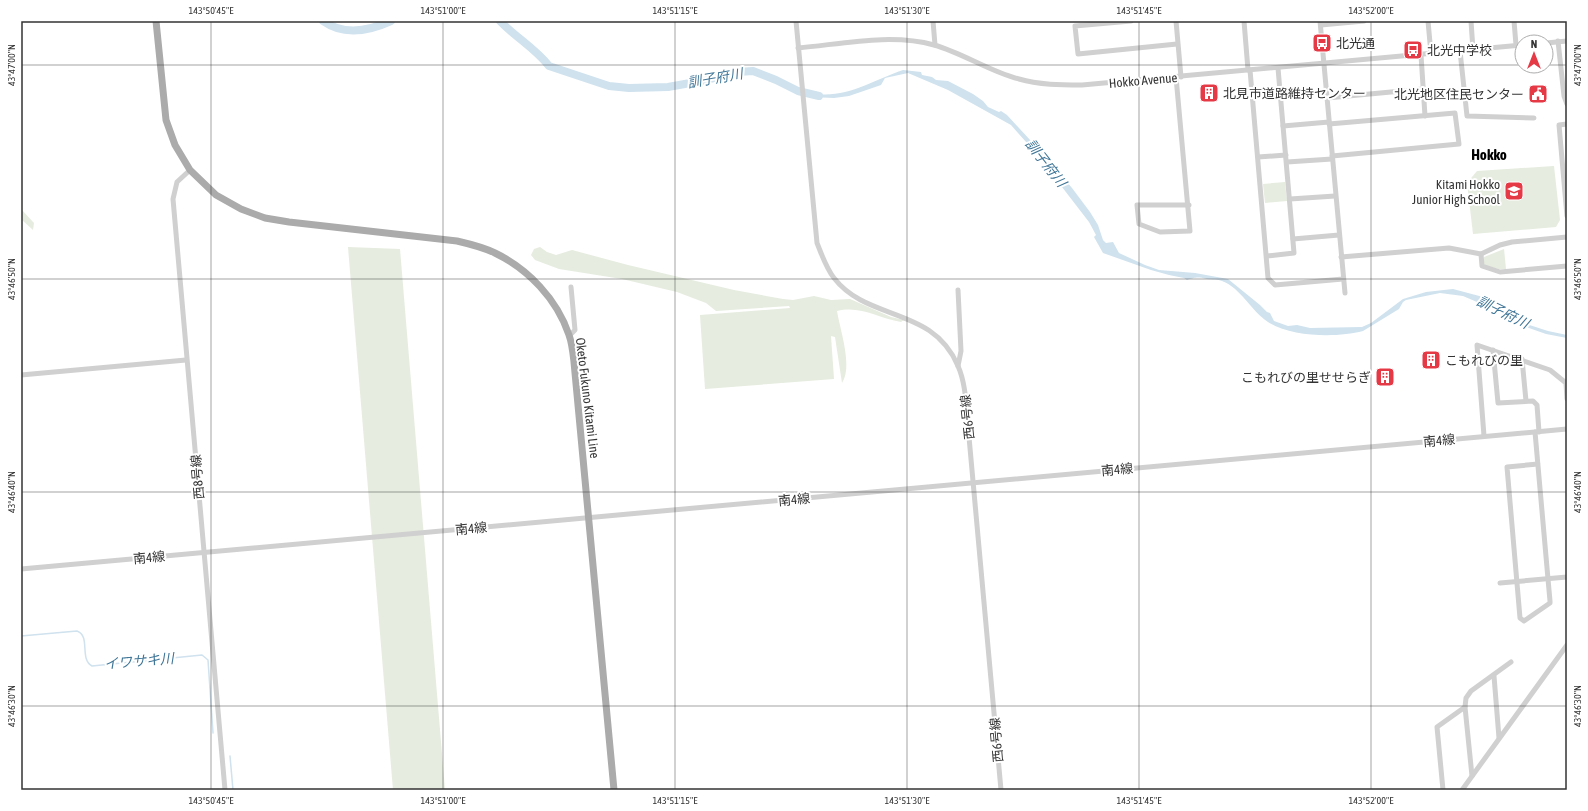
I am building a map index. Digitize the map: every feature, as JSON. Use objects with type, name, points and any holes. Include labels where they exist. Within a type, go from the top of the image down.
[{"type":"main road","name":"Oketo Fukuno Kitami Line","points":[[156,21],[166,120],[175,145],[190,170],[216,195],[241,209],[265,218],[457,241],[478,246],[494,252],[520,268],[540,286],[554,305],[565,324],[574,362],[614,790]]},
{"type":"street","points":[[796,21],[798,48]]},
{"type":"street","points":[[933,21],[935,45]]},
{"type":"street","points":[[1131,21],[1075,26],[1078,54],[1178,44]]},
{"type":"street","points":[[1176,21],[1178,77],[1189,205],[1190,232],[1160,232],[1139,224],[1138,205],[1189,205]]},
{"type":"street","points":[[1244,21],[1258,157],[1268,278],[1275,285],[1343,279]]},
{"type":"street","points":[[1345,293],[1335,196],[1321,23],[1364,21]]},
{"type":"street","points":[[1428,21],[1431,54]]},
{"type":"street","points":[[1471,21],[1473,50]]},
{"type":"street","points":[[1514,21],[1517,34]]},
{"type":"street","name":"Hokko Avenue","points":[[798,48],[877,40],[906,40],[935,45],[1018,79],[1053,85],[1082,85],[1514,46]]},
{"type":"street","points":[[1554,41],[1567,41]]},
{"type":"street","points":[[1558,41],[1564,96],[1567,104]]},
{"type":"street","name":"西6号線","points":[[798,48],[817,243],[826,266],[835,279],[847,291],[859,299],[912,320],[928,329],[949,349],[958,366],[963,386],[973,483],[1001,790]]},
{"type":"street","points":[[1460,51],[1467,116],[1534,118]]},
{"type":"street","points":[[1421,55],[1425,116]]},
{"type":"street","points":[[1267,256],[1294,253],[1278,68]]},
{"type":"street","points":[[1327,98],[1423,89]]},
{"type":"street","points":[[1283,126],[1455,113],[1458,144],[1287,162]]},
{"type":"street","points":[[1567,124],[1559,125],[1565,165],[1567,216]]},
{"type":"street","points":[[1258,157],[1286,155]]},
{"type":"street","name":"西8号線","points":[[190,170],[177,182],[173,199],[225,790]]},
{"type":"street","points":[[1290,199],[1335,196]]},
{"type":"street","points":[[1293,239],[1339,235]]},
{"type":"street","points":[[1341,257],[1449,248],[1481,254],[1512,242],[1567,237]]},
{"type":"street","points":[[1481,254],[1482,266],[1500,272],[1567,266]]},
{"type":"street","points":[[569,336],[575,330],[571,287]]},
{"type":"street","points":[[958,290],[961,351],[958,366]]},
{"type":"street","points":[[1484,436],[1477,345],[1522,359],[1550,370],[1566,383],[1567,399]]},
{"type":"street","points":[[1493,350],[1498,403],[1533,401],[1537,405],[1538,464],[1550,603],[1524,621],[1520,618],[1507,467],[1538,464]]},
{"type":"street","points":[[1522,359],[1526,401]]},
{"type":"street","points":[[21,375],[186,360]]},
{"type":"street","name":"南4線","points":[[21,569],[1567,429]]},
{"type":"street","points":[[1500,582],[1567,578]]},
{"type":"street","points":[[1462,790],[1567,645]]},
{"type":"street","points":[[1472,776],[1465,707],[1466,698],[1471,692],[1511,662]]},
{"type":"street","points":[[1494,676],[1499,738]]},
{"type":"street","points":[[1443,790],[1437,727],[1465,707]]},
{"type":"shaded area","points":[[1554,166],[1560,220],[1556,227],[1473,234],[1467,183],[1477,171]]},
{"type":"shaded area","points":[[1285,182],[1287,201],[1265,203],[1263,184]]},
{"type":"shaded area","points":[[21,209],[34,223],[33,230],[21,219]]},
{"type":"shaded area","points":[[348,247],[400,249],[445,790],[393,790]]},
{"type":"shaded area","points":[[540,247],[547,252],[556,255],[572,250],[734,290],[783,299],[793,300],[814,296],[831,300],[850,299],[891,317],[904,320],[901,322],[861,311],[837,311],[846,358],[845,376],[842,383],[835,337],[831,336],[834,379],[705,389],[700,315],[790,308],[789,306],[716,311],[706,303],[677,292],[622,279],[559,269],[535,260],[531,255],[534,249]]},
{"type":"shaded area","points":[[1504,249],[1506,269],[1498,269],[1484,265],[1484,257]]},
{"type":"water","name":"訓子府川","points":[[903,70],[921,72],[922,75],[932,77],[936,80],[948,81],[973,94],[983,101],[988,107],[999,112],[1001,111],[1007,115],[1072,188],[1098,225],[1103,240],[1106,243],[1113,242],[1119,253],[1159,270],[1195,273],[1228,279],[1270,313],[1274,321],[1288,326],[1297,325],[1310,328],[1362,327],[1371,323],[1403,299],[1426,292],[1453,289],[1483,297],[1491,305],[1499,308],[1505,314],[1517,321],[1548,331],[1567,335],[1567,338],[1546,334],[1515,323],[1498,311],[1463,296],[1440,293],[1406,300],[1399,309],[1363,331],[1340,335],[1314,335],[1289,331],[1278,327],[1268,322],[1256,312],[1235,289],[1222,281],[1199,278],[1187,280],[1151,270],[1103,253],[1094,237],[1096,235],[1089,222],[1035,152],[1011,125],[948,90],[908,73],[885,78],[881,85],[849,96],[834,98],[810,97],[810,93],[835,94],[846,92]]},
{"type":"waterway","name":"訓子府川","points":[[323,21],[339,29],[348,30],[365,29],[391,21]]},
{"type":"waterway","name":"訓子府川","points":[[500,21],[538,54],[549,66],[609,86],[629,88],[668,87],[707,80],[738,72],[753,71],[798,91],[819,96]]},
{"type":"waterway","name":"イワサキ川","points":[[21,636],[77,631],[83,638],[86,658],[88,663],[92,666],[202,655],[208,660],[213,733]]},
{"type":"waterway","name":"イワサキ川","points":[[230,756],[233,790]]},
{"type":"place","name":"北光通","points":[[1322,43]]},
{"type":"place","name":"北光中学校","points":[[1413,50]]},
{"type":"place","name":"北見市道路維持センター","points":[[1209,93]]},
{"type":"place","name":"北光地区住民センター","points":[[1538,94]]},
{"type":"place","name":"Kitami Hokko Junior High School","points":[[1514,191]]},
{"type":"place","name":"こもれびの里","points":[[1431,360]]},
{"type":"place","name":"こもれびの里せせらぎ","points":[[1385,377]]},
{"type":"district","name":"Hokko","points":[[1489,155]]}]
